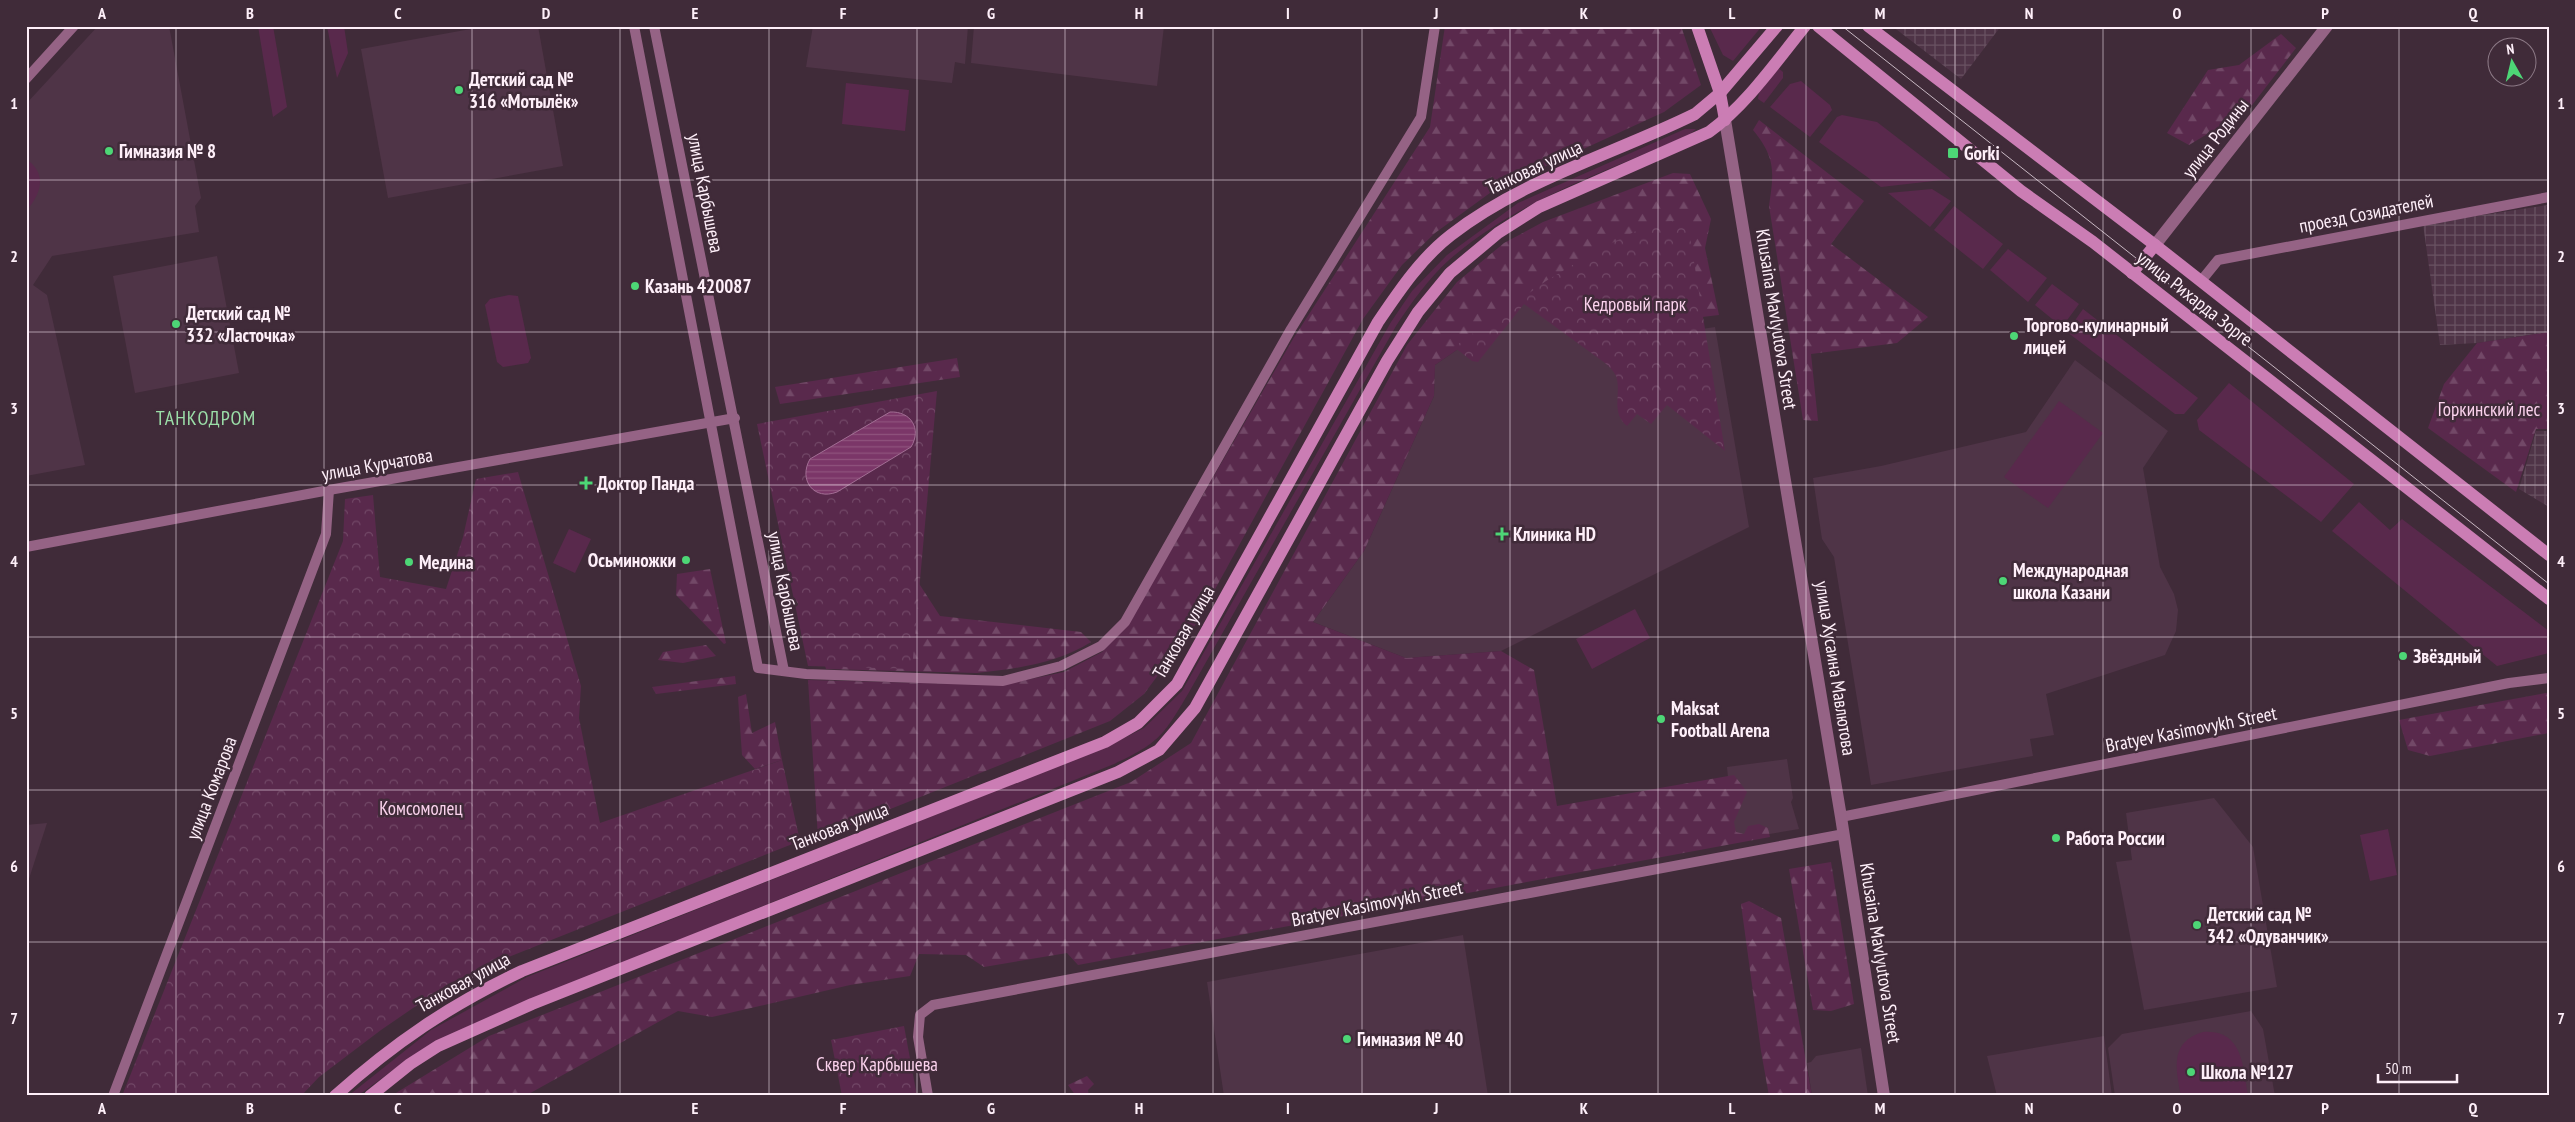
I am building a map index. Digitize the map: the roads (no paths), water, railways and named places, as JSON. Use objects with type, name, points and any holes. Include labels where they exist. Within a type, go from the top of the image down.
[{"type":"main road","points":[[1697,26],[1720,93],[1725,120]]},
{"type":"main road","name":"Танковая улица","points":[[335,1096],[397,1044],[426,1023],[482,990],[522,971],[1104,742],[1138,723],[1177,684],[1378,322],[1408,279],[1450,236],[1500,200],[1702,109],[1720,93],[1777,26]]},
{"type":"main road","name":"Танковая улица","points":[[370,1096],[410,1064],[438,1046],[532,1004],[1118,772],[1159,750],[1195,708],[1386,361],[1418,312],[1450,273],[1498,233],[1539,207],[1688,143],[1709,132],[1725,120],[1805,26]]},
{"type":"main road","name":"улица Рихарда Зорге","points":[[1818,26],[2022,191],[2132,273],[2549,599]]},
{"type":"main road","name":"улица Рихарда Зорге","points":[[1868,26],[2155,245],[2549,555]]},
{"type":"main road","name":"улица Родины","points":[[2132,273],[2155,245]]},
{"type":"street","points":[[26,79],[74,26]]},
{"type":"street","name":"улица Карбышева","points":[[634,26],[758,668],[784,671],[735,418],[654,26]]},
{"type":"street","points":[[784,671],[806,674],[1003,681],[1062,666],[1101,646],[1125,622],[1291,328],[1421,117],[1435,26]]},
{"type":"street","name":"улица Родины","points":[[2155,245],[2327,26]]},
{"type":"street","name":"Khusaina Mavlyutova Street","points":[[1725,120],[1842,817],[1884,1096]]},
{"type":"street","name":"проезд Созидателей","points":[[2201,281],[2218,260],[2549,197]]},
{"type":"street","name":"улица Курчатова","points":[[26,547],[329,490],[735,418]]},
{"type":"street","name":"улица Комарова","points":[[113,1096],[326,534],[329,490]]},
{"type":"street","name":"Bratyev Kasimovykh Street","points":[[1842,817],[2510,683],[2549,678]]},
{"type":"street","name":"Bratyev Kasimovykh Street","points":[[928,1096],[918,1036],[920,1015],[933,1005],[1844,834]]},
{"type":"tram line","points":[[1842,26],[2549,584]]},
{"type":"place","name":"Детский сад № 316 «Мотылёк»","points":[[459,90]]},
{"type":"place","name":"Гимназия № 8","points":[[109,151]]},
{"type":"place","name":"Gorki","points":[[1953,153]]},
{"type":"place","name":"Казань 420087","points":[[635,286]]},
{"type":"place","name":"Детский сад № 332 «Ласточка»","points":[[176,324]]},
{"type":"place","name":"Торгово-кулинарный лицей","points":[[2014,336]]},
{"type":"place","name":"Доктор Панда","points":[[586,483]]},
{"type":"place","name":"Клиника HD","points":[[1502,534]]},
{"type":"place","name":"Осьминожки","points":[[686,560]]},
{"type":"place","name":"Медина","points":[[409,562]]},
{"type":"place","name":"Международная школа Казани","points":[[2003,581]]},
{"type":"place","name":"Звёздный","points":[[2403,656]]},
{"type":"place","name":"Maksat Football Arena","points":[[1661,719]]},
{"type":"place","name":"Работа России","points":[[2056,838]]},
{"type":"place","name":"Детский сад № 342 «Одуванчик»","points":[[2197,925]]},
{"type":"place","name":"Гимназия № 40","points":[[1347,1039]]},
{"type":"place","name":"Школа №127","points":[[2191,1072]]},
{"type":"district","name":"ТАНКОДРОМ","points":[[206,418]]},
{"type":"park label","name":"Кедровый парк","points":[[1635,304]]},
{"type":"park label","name":"Горкинский лес","points":[[2489,409]]},
{"type":"park label","name":"Комсомолец","points":[[421,808]]},
{"type":"park label","name":"Сквер Карбышева","points":[[877,1064]]}]
